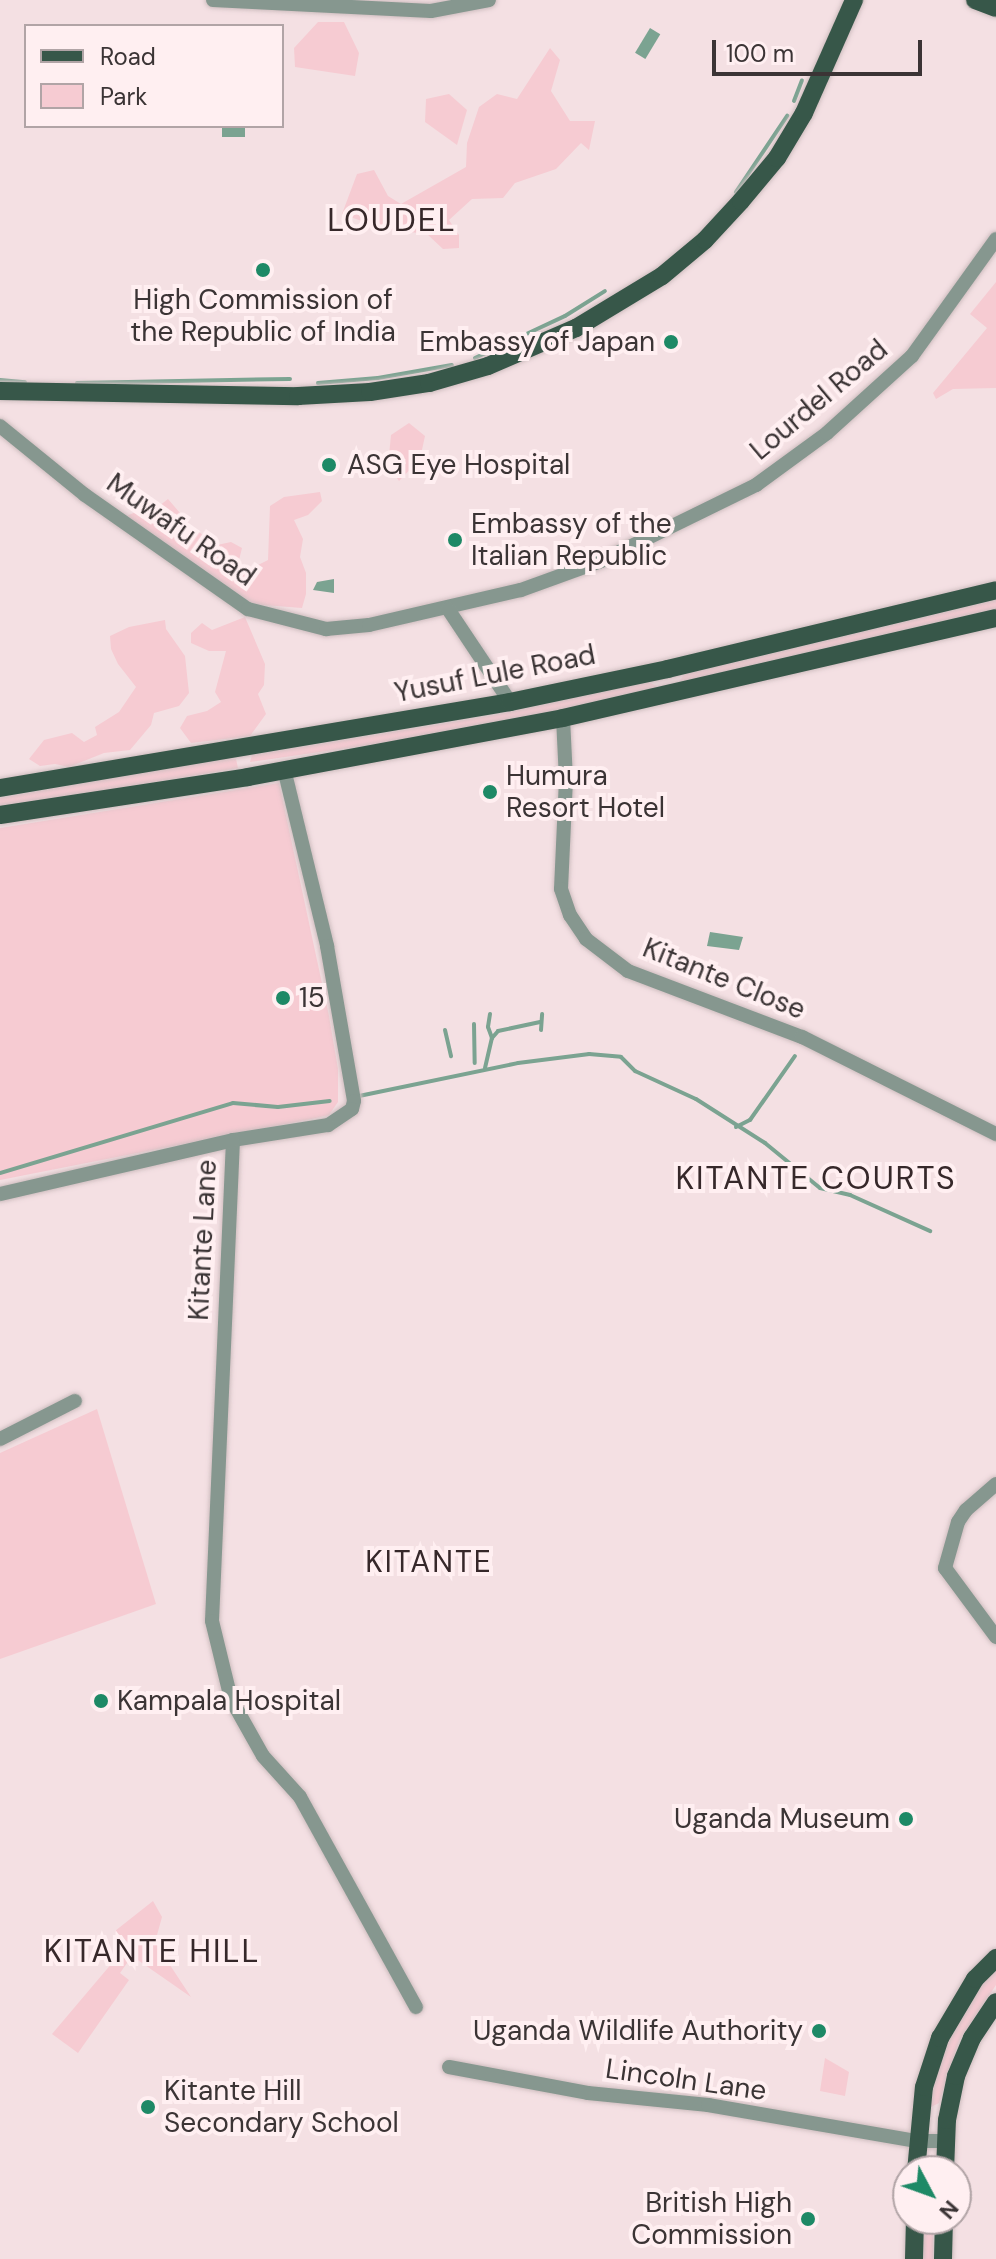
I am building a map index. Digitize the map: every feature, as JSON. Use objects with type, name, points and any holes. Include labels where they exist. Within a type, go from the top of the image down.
[{"type":"main road","points":[[0,391],[298,396],[370,392],[429,383],[488,366],[576,328],[662,276],[705,240],[741,201],[777,158],[804,113],[854,0]]},
{"type":"main road","points":[[975,0],[996,8]]},
{"type":"main road","name":"Yusuf Lule Road","points":[[0,788],[510,702],[668,669],[996,590]]},
{"type":"main road","name":"Yusuf Lule Road","points":[[0,815],[284,769],[563,718],[996,618]]},
{"type":"main road","points":[[668,669],[676,694]]},
{"type":"main road","points":[[917,2155],[924,2087],[940,2038],[975,1979],[996,1958]]},
{"type":"main road","points":[[946,2155],[956,2076],[972,2038],[996,2002]]},
{"type":"main road","points":[[914,2259],[915,2235]]},
{"type":"main road","points":[[943,2259],[944,2235]]},
{"type":"street","points":[[213,0],[431,11],[489,0]]},
{"type":"street","name":"Lourdel Road","points":[[448,609],[521,590],[601,561],[694,518],[791,462],[912,356],[996,239]]},
{"type":"street","name":"Muwafu Road","points":[[0,426],[85,495],[252,611],[326,629],[369,625],[448,609]]},
{"type":"street","points":[[448,609],[510,702]]},
{"type":"street","name":"Kitante Close","points":[[563,718],[566,779],[561,889],[570,915],[586,939],[603,954],[656,984],[802,1037],[996,1134]]},
{"type":"street","name":"Kitante Lane","points":[[284,769],[327,946],[354,1101],[352,1109],[328,1125],[233,1140],[212,1621],[231,1699],[263,1756],[300,1797],[416,2007]]},
{"type":"street","points":[[0,1194],[233,1140]]},
{"type":"street","points":[[0,1439],[75,1401]]},
{"type":"street","points":[[996,1484],[966,1510],[958,1522],[945,1568],[996,1637]]},
{"type":"street","name":"Lincoln Lane","points":[[449,2067],[588,2093],[708,2105],[917,2141],[946,2141]]},
{"type":"green space","points":[[318,22],[344,22],[359,53],[355,76],[295,67],[294,48]]},
{"type":"green space","points":[[550,48],[560,60],[551,91],[570,121],[595,121],[589,150],[581,143],[556,169],[515,183],[503,198],[472,199],[449,220],[459,235],[459,248],[443,249],[427,234],[384,229],[342,214],[357,174],[374,170],[388,196],[401,204],[466,167],[467,143],[479,107],[497,94],[517,99]]},
{"type":"green space","points":[[449,94],[467,110],[457,145],[425,122],[426,99]]},
{"type":"green space","points":[[996,282],[996,388],[953,389],[936,399],[933,393],[987,328],[970,314]]},
{"type":"green space","points":[[409,423],[425,436],[420,459],[399,481],[388,465],[391,435]]},
{"type":"green space","points":[[320,492],[322,501],[308,515],[294,520],[303,539],[300,557],[306,573],[306,594],[302,608],[251,604],[126,516],[136,512],[146,516],[168,499],[192,527],[217,545],[231,542],[242,548],[239,560],[244,572],[268,560],[270,506],[284,497]]},
{"type":"green space","points":[[996,600],[996,612],[681,683],[680,680],[685,674]]},
{"type":"green space","points":[[245,617],[265,664],[264,685],[258,694],[266,714],[250,736],[191,743],[180,728],[187,716],[207,711],[221,702],[215,692],[226,651],[209,651],[191,643],[191,633],[202,623],[212,630]]},
{"type":"green space","points":[[165,620],[166,629],[185,656],[189,693],[179,706],[154,713],[151,725],[130,750],[104,753],[69,767],[55,764],[40,766],[29,759],[44,740],[72,733],[84,742],[97,735],[95,727],[119,712],[136,687],[118,664],[111,649],[110,636],[129,627]]},
{"type":"green space","points":[[648,682],[657,686],[654,693],[417,738],[250,762],[252,755],[495,715]]},
{"type":"green space","points":[[219,759],[236,759],[238,768],[0,808],[0,798]]},
{"type":"green space","points":[[279,783],[338,1069],[338,1102],[329,1115],[0,1180],[0,828]]},
{"type":"green space","points":[[97,1409],[156,1604],[0,1659],[0,1453]]},
{"type":"green space","points":[[153,1901],[162,1917],[157,1935],[164,1956],[191,1997],[132,1956],[120,1973],[129,1980],[78,2053],[52,2034],[129,1943],[115,1931]]},
{"type":"green space","points":[[996,1970],[996,1985],[959,2041],[939,2103],[931,2107],[927,2104],[940,2053],[981,1985]]},
{"type":"green space","points":[[825,2058],[849,2072],[845,2096],[820,2091]]},
{"type":"green space","points":[[922,2235],[933,2235],[933,2259],[922,2259]]},
{"type":"shaded area","points":[[650,28],[660,34],[645,59],[635,53]]},
{"type":"shaded area","points":[[222,128],[245,128],[245,137],[222,137]]},
{"type":"shaded area","points":[[334,579],[334,593],[313,590],[317,582]]},
{"type":"shaded area","points":[[710,932],[743,937],[739,950],[707,946]]},
{"type":"waterway","points":[[794,101],[802,80]]},
{"type":"waterway","points":[[736,192],[787,116]]},
{"type":"waterway","points":[[475,358],[565,316],[605,291]]},
{"type":"waterway","points":[[318,383],[378,378],[452,365]]},
{"type":"waterway","points":[[77,383],[290,379]]},
{"type":"waterway","points":[[0,380],[25,382]]},
{"type":"waterway","points":[[490,1014],[488,1027],[492,1038]]},
{"type":"waterway","points":[[541,1030],[542,1014]]},
{"type":"waterway","points":[[485,1068],[492,1038],[498,1031],[540,1022]]},
{"type":"waterway","points":[[474,1024],[475,1063]]},
{"type":"waterway","points":[[445,1030],[451,1056]]},
{"type":"waterway","points":[[359,1096],[518,1063],[589,1054],[621,1057],[635,1071],[696,1099],[765,1143],[820,1188],[850,1195],[930,1231]]},
{"type":"waterway","points":[[736,1127],[750,1120],[795,1056]]},
{"type":"waterway","points":[[0,1173],[233,1103],[278,1107],[330,1101]]},
{"type":"place","name":"High Commission of the Republic of India","points":[[263,270]]},
{"type":"place","name":"Embassy of Japan","points":[[671,342]]},
{"type":"place","name":"ASG Eye Hospital","points":[[329,465]]},
{"type":"place","name":"Embassy of the Italian Republic","points":[[455,540]]},
{"type":"place","name":"Humura Resort Hotel","points":[[490,792]]},
{"type":"place","name":"15","points":[[283,998]]},
{"type":"place","name":"Kampala Hospital","points":[[101,1701]]},
{"type":"place","name":"Uganda Museum","points":[[906,1819]]},
{"type":"place","name":"Uganda Wildlife Authority","points":[[819,2031]]},
{"type":"place","name":"Kitante Hill Secondary School","points":[[148,2107]]},
{"type":"place","name":"British High Commission","points":[[808,2219]]},
{"type":"district","name":"LOUDEL","points":[[392,220]]},
{"type":"district","name":"KITANTE COURTS","points":[[816,1178]]},
{"type":"district","name":"KITANTE","points":[[429,1562]]},
{"type":"district","name":"KITANTE HILL","points":[[152,1951]]}]
